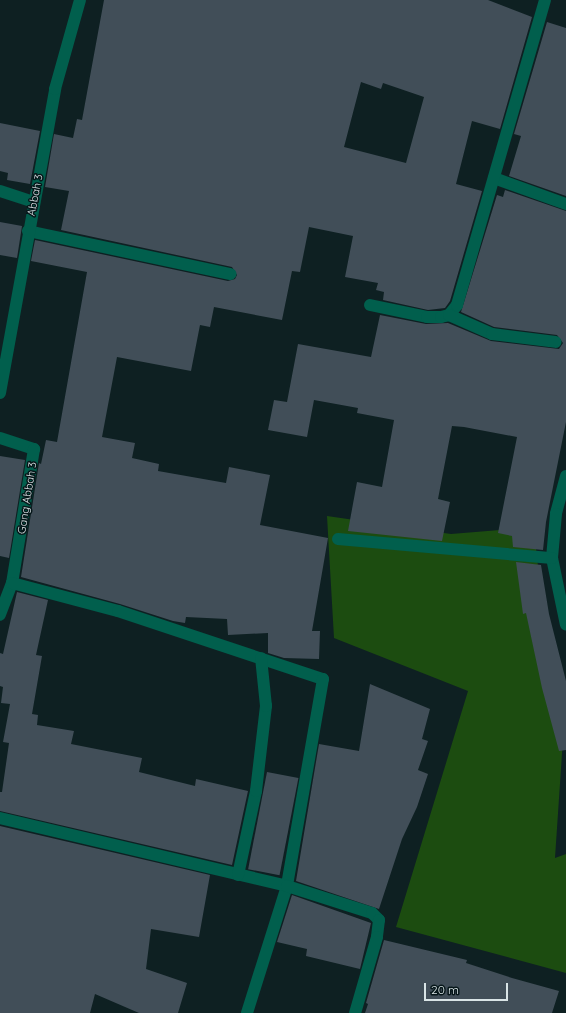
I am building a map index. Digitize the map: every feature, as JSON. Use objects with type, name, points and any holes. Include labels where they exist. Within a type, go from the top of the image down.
[{"type":"street","name":"Abbah 3","points":[[0,393],[28,231],[55,89],[80,0]]},
{"type":"street","points":[[449,315],[457,305],[545,0]]},
{"type":"street","points":[[494,178],[566,204]]},
{"type":"street","points":[[0,191],[34,202]]},
{"type":"street","points":[[28,231],[230,274]]},
{"type":"street","points":[[370,304],[427,317],[449,315],[492,334],[556,342]]},
{"type":"street","name":"Gang Abbah 3","points":[[0,438],[34,449],[12,583]]},
{"type":"street","points":[[566,476],[556,514],[552,558],[566,626]]},
{"type":"street","points":[[338,539],[552,558]]},
{"type":"street","points":[[0,615],[12,583],[118,610],[324,679],[287,886],[247,1013]]},
{"type":"street","points":[[238,875],[256,791],[266,706],[261,658]]},
{"type":"street","points":[[0,818],[287,886],[377,915],[379,920],[377,937],[355,1013]]},
{"type":"green space","points":[[327,516],[451,534],[500,530],[536,548],[544,619],[565,709],[555,858],[566,854],[566,973],[396,927],[468,691],[334,638]]},
{"type":"building","points":[[104,0],[488,0],[532,17],[500,129],[472,121],[456,184],[482,191],[450,301],[445,308],[428,310],[383,300],[384,292],[376,290],[378,283],[345,277],[353,236],[309,227],[300,272],[292,271],[282,320],[214,307],[210,327],[200,325],[191,371],[117,357],[102,437],[135,443],[132,458],[159,464],[158,471],[226,483],[229,467],[270,475],[260,525],[328,538],[312,631],[320,631],[319,659],[284,658],[268,653],[268,633],[228,635],[227,619],[186,617],[185,623],[173,621],[120,604],[21,577],[39,463],[41,464],[46,440],[57,442],[87,272],[31,261],[35,240],[228,281],[235,279],[237,275],[232,267],[61,230],[69,191],[45,187],[54,134],[73,138],[77,119],[82,120]],"holes":[[[361,82],[381,89],[383,83],[424,97],[406,163],[344,147]]]},
{"type":"building","points":[[547,22],[566,28],[566,196],[509,176],[521,136],[514,134]]},
{"type":"building","points":[[0,123],[40,131],[30,184],[7,180],[8,173],[0,171]]},
{"type":"building","points":[[505,190],[566,211],[566,422],[546,522],[543,550],[513,547],[512,536],[498,533],[517,437],[464,427],[452,426],[438,499],[450,502],[442,541],[348,531],[357,482],[382,487],[394,420],[357,413],[358,408],[314,400],[307,437],[268,430],[274,400],[287,402],[298,344],[371,357],[380,315],[426,324],[448,323],[491,341],[559,349],[563,343],[557,335],[494,327],[461,312],[497,195],[503,197]]},
{"type":"building","points":[[0,222],[22,226],[17,258],[0,255]]},
{"type":"building","points":[[0,456],[25,460],[9,558],[0,556]]},
{"type":"building","points":[[516,562],[541,565],[549,614],[566,681],[566,750],[559,751],[542,688],[526,613],[523,614]]},
{"type":"building","points":[[17,592],[48,600],[36,655],[42,656],[32,714],[38,715],[37,725],[74,731],[71,744],[142,758],[139,772],[195,786],[196,779],[248,791],[232,865],[0,811],[0,792],[2,792],[9,743],[3,742],[10,704],[1,703],[3,687],[0,686],[0,653],[3,654]]},
{"type":"building","points":[[370,684],[430,709],[422,739],[428,741],[418,770],[428,774],[417,807],[402,839],[379,909],[296,881],[319,744],[359,751]]},
{"type":"building","points":[[267,772],[298,778],[280,875],[248,869]]},
{"type":"building","points":[[0,826],[210,875],[199,937],[151,929],[146,969],[187,983],[178,1013],[139,1013],[95,994],[90,1013],[0,1013]]},
{"type":"building","points":[[292,895],[371,923],[360,969],[306,956],[307,949],[277,942]]},
{"type":"building","points":[[384,940],[467,960],[466,963],[559,991],[552,1013],[365,1013],[368,1004],[366,1003]]}]
